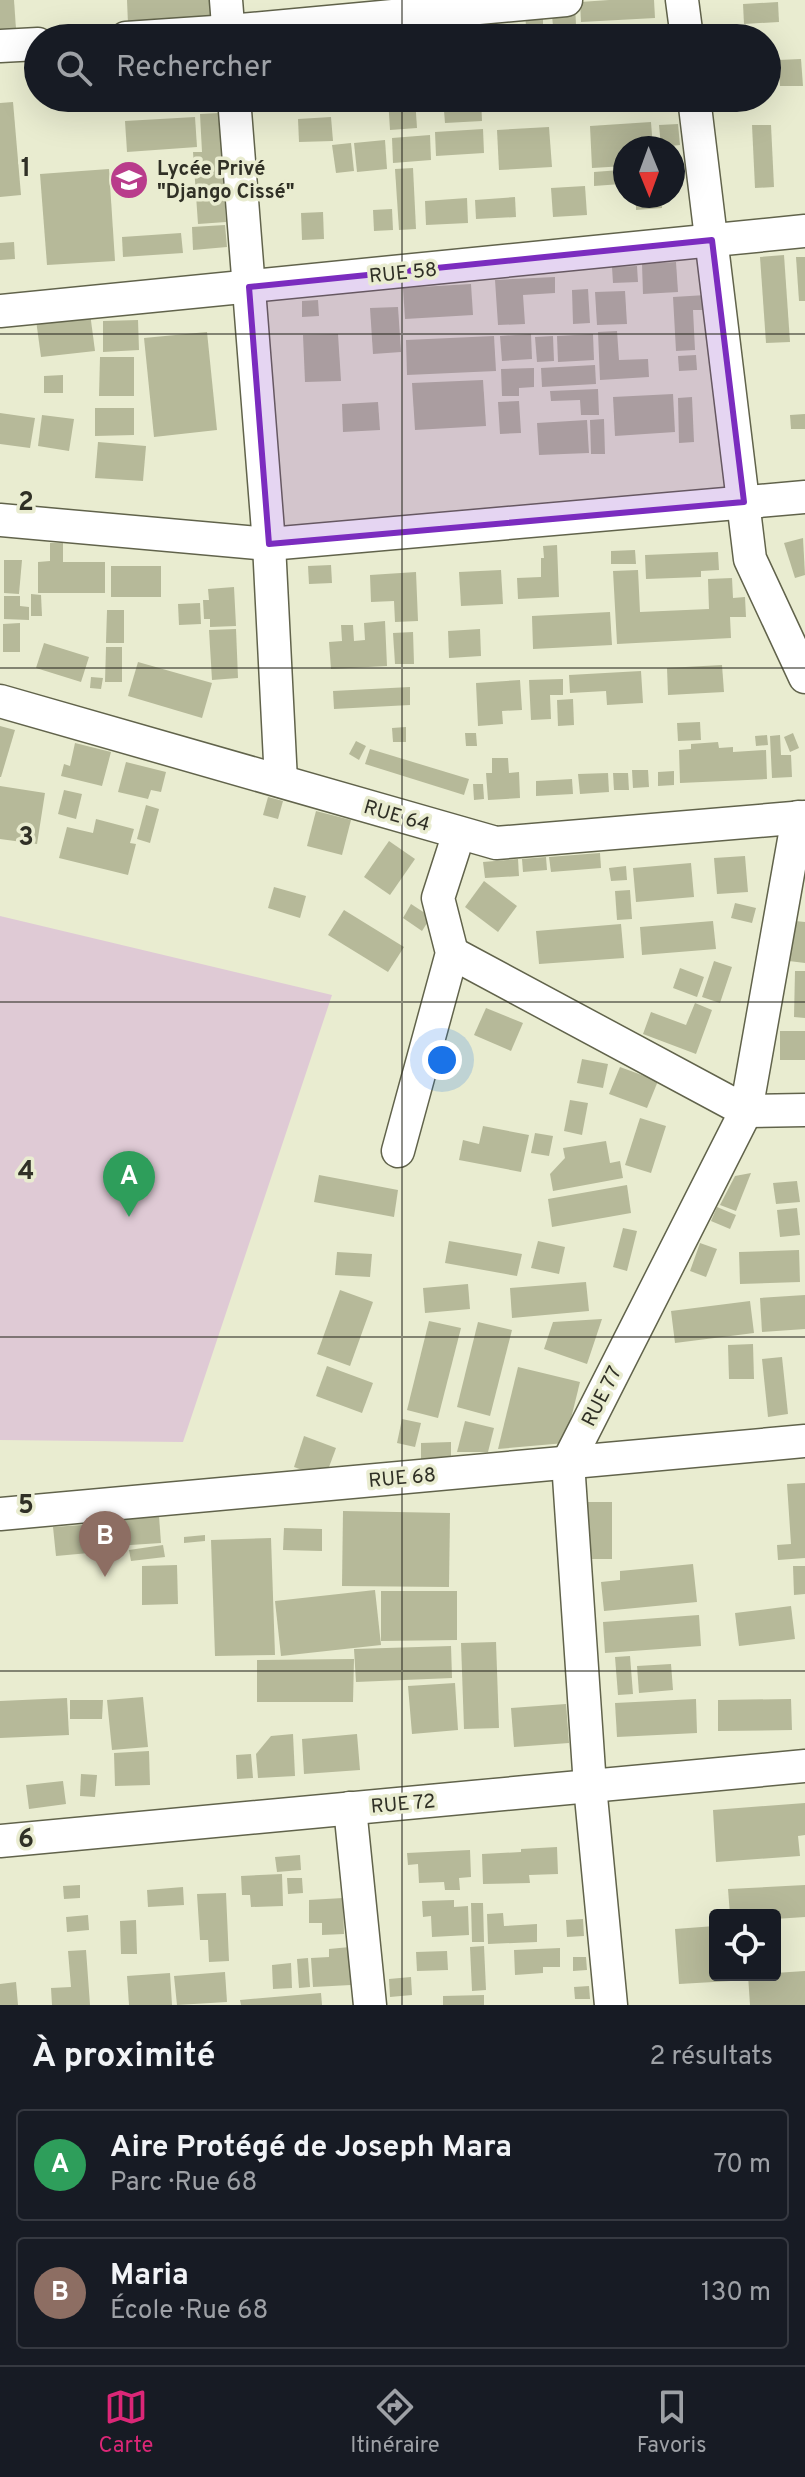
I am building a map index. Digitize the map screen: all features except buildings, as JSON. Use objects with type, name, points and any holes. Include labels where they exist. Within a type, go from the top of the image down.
[{"type":"street","points":[[228,23],[566,0]]},
{"type":"street","points":[[682,0],[685,24]]},
{"type":"street","points":[[0,46],[24,45]]},
{"type":"street","points":[[235,112],[269,544],[281,781]]},
{"type":"street","points":[[696,112],[750,559],[805,677]]},
{"type":"street","name":"RUE 58","points":[[0,311],[805,231]]},
{"type":"street","points":[[0,520],[269,544],[805,497]]},
{"type":"street","name":"RUE 64","points":[[0,701],[496,843],[802,817]]},
{"type":"street","name":"RUE 77","points":[[568,1462],[746,1111],[802,817]]},
{"type":"street","points":[[398,1151],[452,953],[438,898],[459,833]]},
{"type":"street","points":[[452,953],[746,1111],[805,1110]]},
{"type":"street","name":"RUE 68","points":[[0,1514],[805,1441]]},
{"type":"street","points":[[568,1462],[590,1786],[611,2005]]},
{"type":"street","name":"RUE 72","points":[[0,1841],[805,1766]]},
{"type":"street","points":[[350,1808],[370,2005]]},
{"type":"highlighted area","points":[[712,240],[744,502],[269,544],[249,287]]},
{"type":"shaded area","points":[[0,916],[332,995],[183,1442],[0,1440]]},
{"type":"place","name":"Lycée Privé \"Django Cissé\"","points":[[129,180]]},
{"type":"place","name":"Aire Protégé de Joseph Mara","points":[[129,1217]]},
{"type":"place","name":"Maria","points":[[105,1577]]}]
